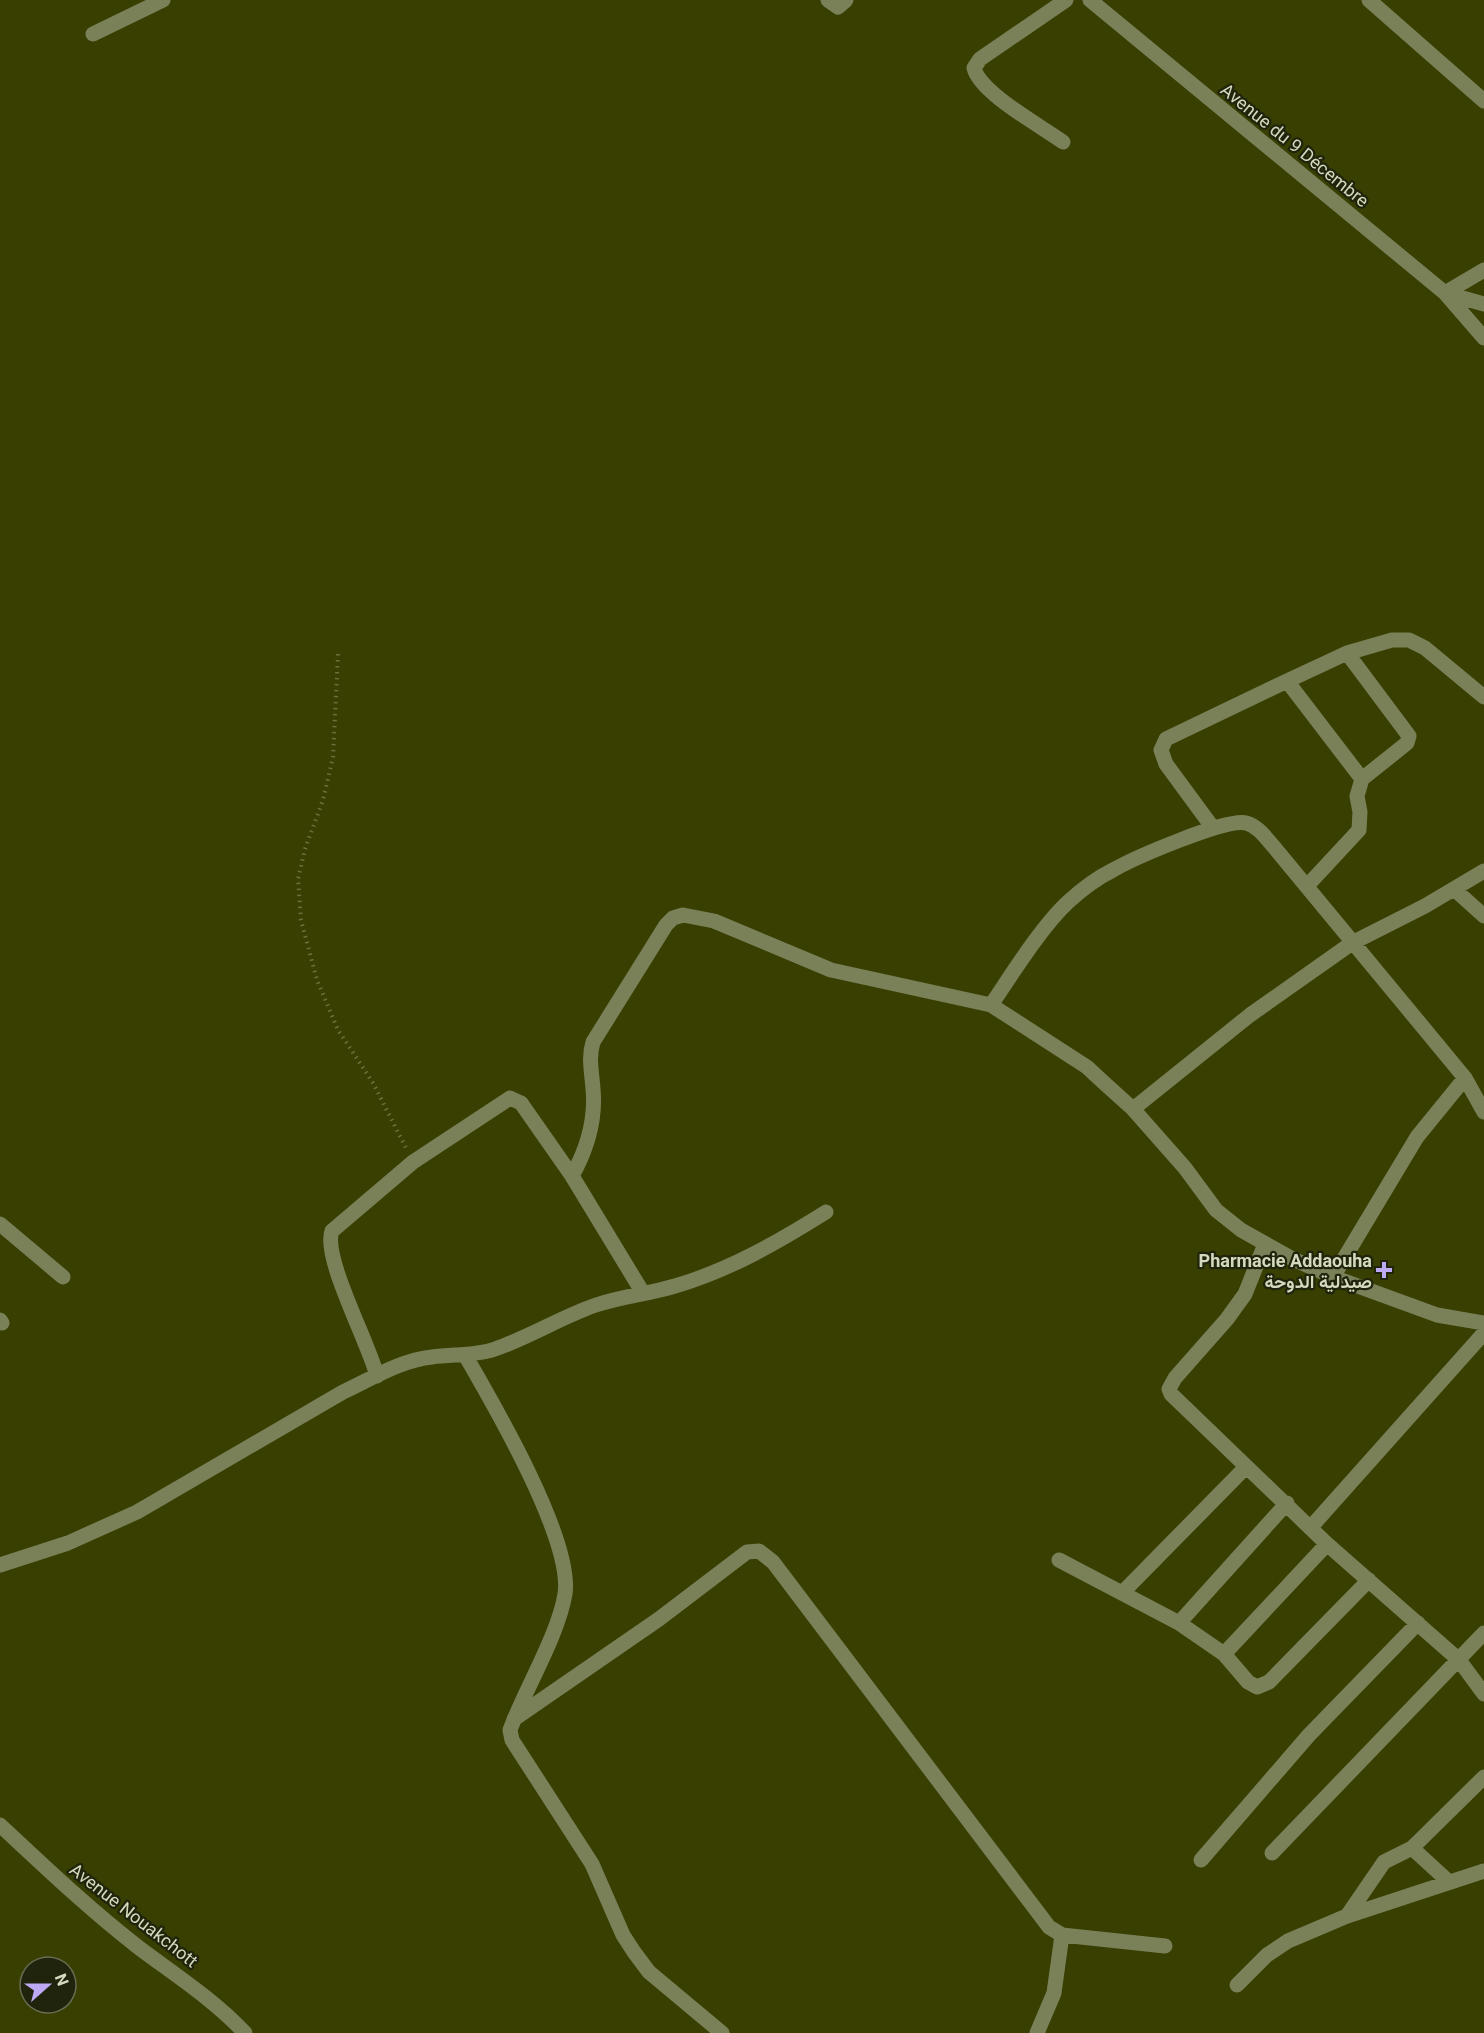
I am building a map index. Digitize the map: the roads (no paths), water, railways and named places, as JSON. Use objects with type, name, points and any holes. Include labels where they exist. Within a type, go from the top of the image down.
[{"type":"street","points":[[93,33],[163,0]]},
{"type":"street","points":[[828,0],[838,7],[846,0]]},
{"type":"street","points":[[1063,142],[999,98],[980,80],[974,68],[980,59],[1066,0]]},
{"type":"street","points":[[1369,0],[1484,101]]},
{"type":"street","name":"Avenue du 9 Décembre","points":[[1097,2],[1445,293],[1484,304]]},
{"type":"street","points":[[1484,270],[1445,293],[1484,338]]},
{"type":"street","points":[[1213,828],[1166,764],[1161,750],[1166,739],[1347,653],[1373,644],[1409,640],[1425,648],[1484,697]]},
{"type":"street","points":[[1307,886],[1359,831],[1360,812],[1357,796],[1362,778],[1407,743],[1409,736],[1347,653]]},
{"type":"street","points":[[1287,681],[1362,778]]},
{"type":"street","points":[[991,1005],[1021,961],[1067,903],[1114,869],[1213,828],[1232,823],[1245,823],[1257,828],[1307,886],[1465,1078],[1484,1112]]},
{"type":"street","points":[[1133,1109],[1250,1015],[1352,943],[1454,890],[1484,871]]},
{"type":"street","points":[[1454,890],[1484,916]]},
{"type":"street","points":[[572,1176],[586,1146],[591,1127],[594,1089],[590,1058],[593,1042],[666,925],[673,918],[683,915],[714,921],[831,970],[991,1005],[1087,1067],[1133,1109],[1185,1168],[1215,1210],[1265,1244],[1333,1277],[1437,1315],[1484,1323]]},
{"type":"street","points":[[1333,1277],[1417,1137],[1465,1078]]},
{"type":"street","points":[[377,1376],[332,1260],[329,1239],[341,1222],[413,1162],[502,1101],[515,1098],[572,1176],[643,1293]]},
{"type":"street","points":[[0,1565],[68,1543],[137,1512],[334,1397],[377,1376],[431,1357],[494,1350],[586,1308],[674,1287],[723,1269],[774,1245],[826,1212]]},
{"type":"street","points":[[0,1224],[63,1277]]},
{"type":"street","points":[[1265,1244],[1245,1294],[1227,1320],[1175,1378],[1169,1389],[1171,1394],[1246,1467],[1287,1503],[1327,1544],[1459,1660],[1484,1694]]},
{"type":"street","points":[[1311,1527],[1484,1333]]},
{"type":"street","points":[[465,1355],[488,1394],[555,1532],[566,1579],[565,1596],[554,1627],[510,1730],[512,1740],[592,1864],[623,1935],[634,1952],[649,1972],[722,2033]]},
{"type":"street","points":[[1123,1592],[1246,1467]]},
{"type":"street","points":[[1179,1623],[1287,1503]]},
{"type":"street","points":[[1224,1654],[1327,1544]]},
{"type":"street","points":[[514,1719],[659,1619],[747,1552],[759,1551],[773,1562],[1048,1927],[1062,1935],[1165,1946]]},
{"type":"street","points":[[1059,1560],[1179,1623],[1224,1654],[1252,1686],[1263,1685],[1369,1580]]},
{"type":"street","points":[[1201,1860],[1309,1735],[1418,1623]]},
{"type":"street","points":[[1272,1853],[1484,1633]]},
{"type":"street","points":[[1347,1916],[1384,1862],[1412,1848],[1484,1778]]},
{"type":"street","name":"Avenue Nouakchott","points":[[0,1825],[66,1887],[138,1947],[191,1985],[245,2033]]},
{"type":"street","points":[[1412,1848],[1449,1882]]},
{"type":"street","points":[[1237,1985],[1266,1955],[1279,1947],[1347,1916],[1484,1870]]},
{"type":"street","points":[[1037,2033],[1054,1993],[1062,1935]]},
{"type":"place","name":"Pharmacie Addaouha صيدلية الدوحة","points":[[1384,1270]]}]
